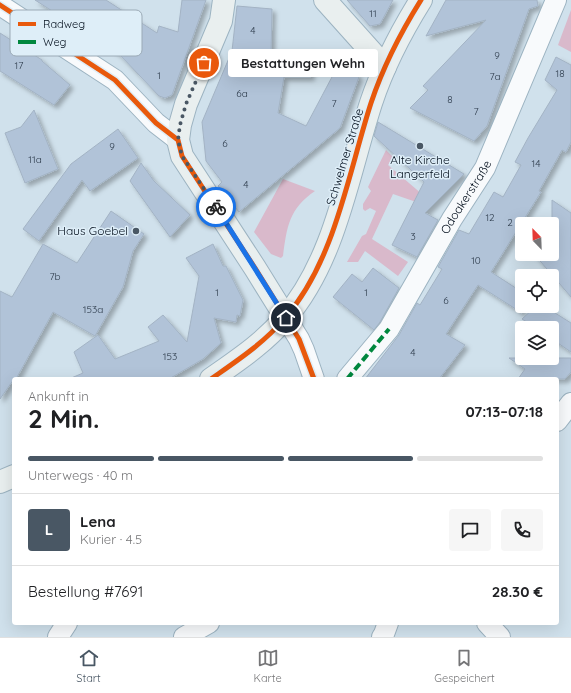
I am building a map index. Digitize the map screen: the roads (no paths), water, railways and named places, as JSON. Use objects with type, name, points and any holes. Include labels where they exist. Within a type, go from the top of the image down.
[{"type":"main road","points":[[224,0],[221,21],[186,104],[180,125],[178,140],[182,156],[286,318]]},
{"type":"main road","points":[[325,0],[385,67]]},
{"type":"main road","name":"Schwelmer Straße","points":[[214,377],[257,347],[286,318],[318,269],[328,244],[372,102],[385,67],[405,26],[421,0]]},
{"type":"main road","points":[[0,482],[12,477]]},
{"type":"street","name":"Odoakerstraße","points":[[349,377],[389,329],[452,218],[486,168],[556,0]]},
{"type":"street","points":[[0,6],[10,12]]},
{"type":"street","points":[[78,56],[115,80],[156,123],[178,140]]},
{"type":"street","points":[[286,318],[302,344],[313,377]]},
{"type":"street","points":[[559,418],[571,403]]},
{"type":"street","points":[[58,637],[66,625]]},
{"type":"street","points":[[184,637],[205,625]]},
{"type":"street","points":[[382,637],[387,625]]},
{"type":"street","points":[[489,625],[500,637]]},
{"type":"place","name":"Bestattungen Wehn","points":[[204,63]]},
{"type":"place","name":"Alte Kirche Langerfeld","points":[[420,146]]},
{"type":"place","name":"Haus Goebel","points":[[136,231]]}]
